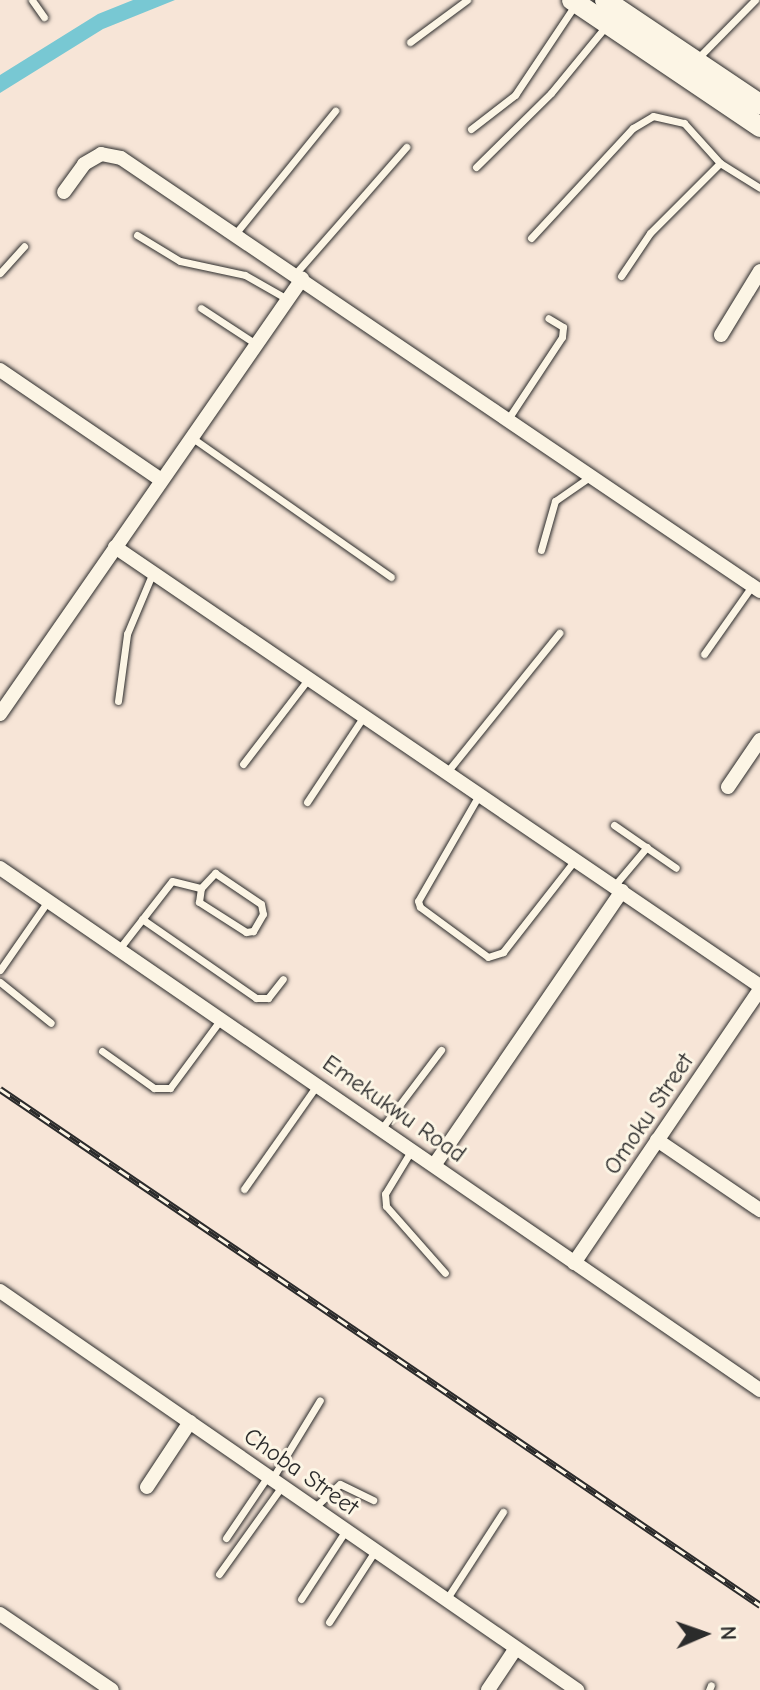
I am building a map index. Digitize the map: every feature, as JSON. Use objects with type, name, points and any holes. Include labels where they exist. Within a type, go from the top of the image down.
[{"type":"main road","points":[[605,0],[760,104]]},
{"type":"main road","points":[[574,2],[760,127]]},
{"type":"street","points":[[64,192],[92,159],[101,154],[121,158],[756,589]]},
{"type":"street","points":[[721,335],[760,271]]},
{"type":"street","points":[[0,714],[287,299],[298,276]]},
{"type":"street","points":[[0,370],[161,480]]},
{"type":"street","points":[[115,547],[760,988]]},
{"type":"street","points":[[728,787],[760,740]]},
{"type":"street","name":"Emekukwu Road","points":[[0,868],[318,1083],[760,1390]]},
{"type":"street","points":[[435,1164],[618,889]]},
{"type":"street","name":"Omoku Street","points":[[574,1263],[760,988]]},
{"type":"street","points":[[657,1140],[760,1210]]},
{"type":"street","name":"Choba Street","points":[[0,1291],[577,1690]]},
{"type":"street","points":[[147,1487],[190,1422]]},
{"type":"street","points":[[0,1614],[112,1690]]},
{"type":"street","points":[[488,1690],[516,1648]]},
{"type":"lane","points":[[32,0],[44,17]]},
{"type":"lane","points":[[410,42],[467,0]]},
{"type":"lane","points":[[696,61],[755,0]]},
{"type":"lane","points":[[471,129],[515,95],[574,2]]},
{"type":"lane","points":[[476,167],[551,93],[608,25]]},
{"type":"lane","points":[[235,234],[335,111]]},
{"type":"lane","points":[[531,238],[644,118],[684,123],[720,163],[760,188]]},
{"type":"lane","points":[[298,276],[406,147]]},
{"type":"lane","points":[[621,276],[650,233],[720,163]]},
{"type":"lane","points":[[137,235],[180,261],[245,275],[287,299]]},
{"type":"lane","points":[[0,273],[24,246]]},
{"type":"lane","points":[[201,308],[256,344]]},
{"type":"lane","points":[[508,419],[562,337],[563,327],[548,318]]},
{"type":"lane","points":[[191,437],[391,577]]},
{"type":"lane","points":[[541,550],[555,501],[591,476]]},
{"type":"lane","points":[[118,701],[127,634],[153,572]]},
{"type":"lane","points":[[704,654],[756,589]]},
{"type":"lane","points":[[447,772],[559,633]]},
{"type":"lane","points":[[243,764],[309,678]]},
{"type":"lane","points":[[307,802],[364,716]]},
{"type":"lane","points":[[479,795],[418,901],[420,907],[488,957],[503,952],[575,860]]},
{"type":"lane","points":[[614,825],[676,868]]},
{"type":"lane","points":[[618,889],[647,847]]},
{"type":"lane","points":[[215,873],[261,904],[263,914],[253,931],[246,932],[199,902],[201,888],[215,873]]},
{"type":"lane","points":[[119,949],[172,881],[201,888]]},
{"type":"lane","points":[[0,970],[48,901]]},
{"type":"lane","points":[[142,919],[256,998],[268,998],[283,979]]},
{"type":"lane","points":[[0,982],[51,1023]]},
{"type":"lane","points":[[102,1051],[154,1088],[170,1088],[221,1019]]},
{"type":"lane","points":[[382,1128],[441,1050]]},
{"type":"lane","points":[[244,1189],[318,1083]]},
{"type":"lane","points":[[412,1149],[385,1194],[386,1206],[445,1273]]},
{"type":"lane","points":[[219,1574],[320,1400]]},
{"type":"lane","points":[[226,1538],[274,1480]]},
{"type":"lane","points":[[314,1508],[340,1484],[373,1500]]},
{"type":"lane","points":[[446,1600],[503,1512]]},
{"type":"lane","points":[[301,1599],[346,1530]]},
{"type":"lane","points":[[329,1622],[375,1551]]},
{"type":"water","points":[[133,0],[175,0],[103,29],[0,93],[0,75],[98,14]]},
{"type":"railway","points":[[0,1089],[760,1605]]}]
